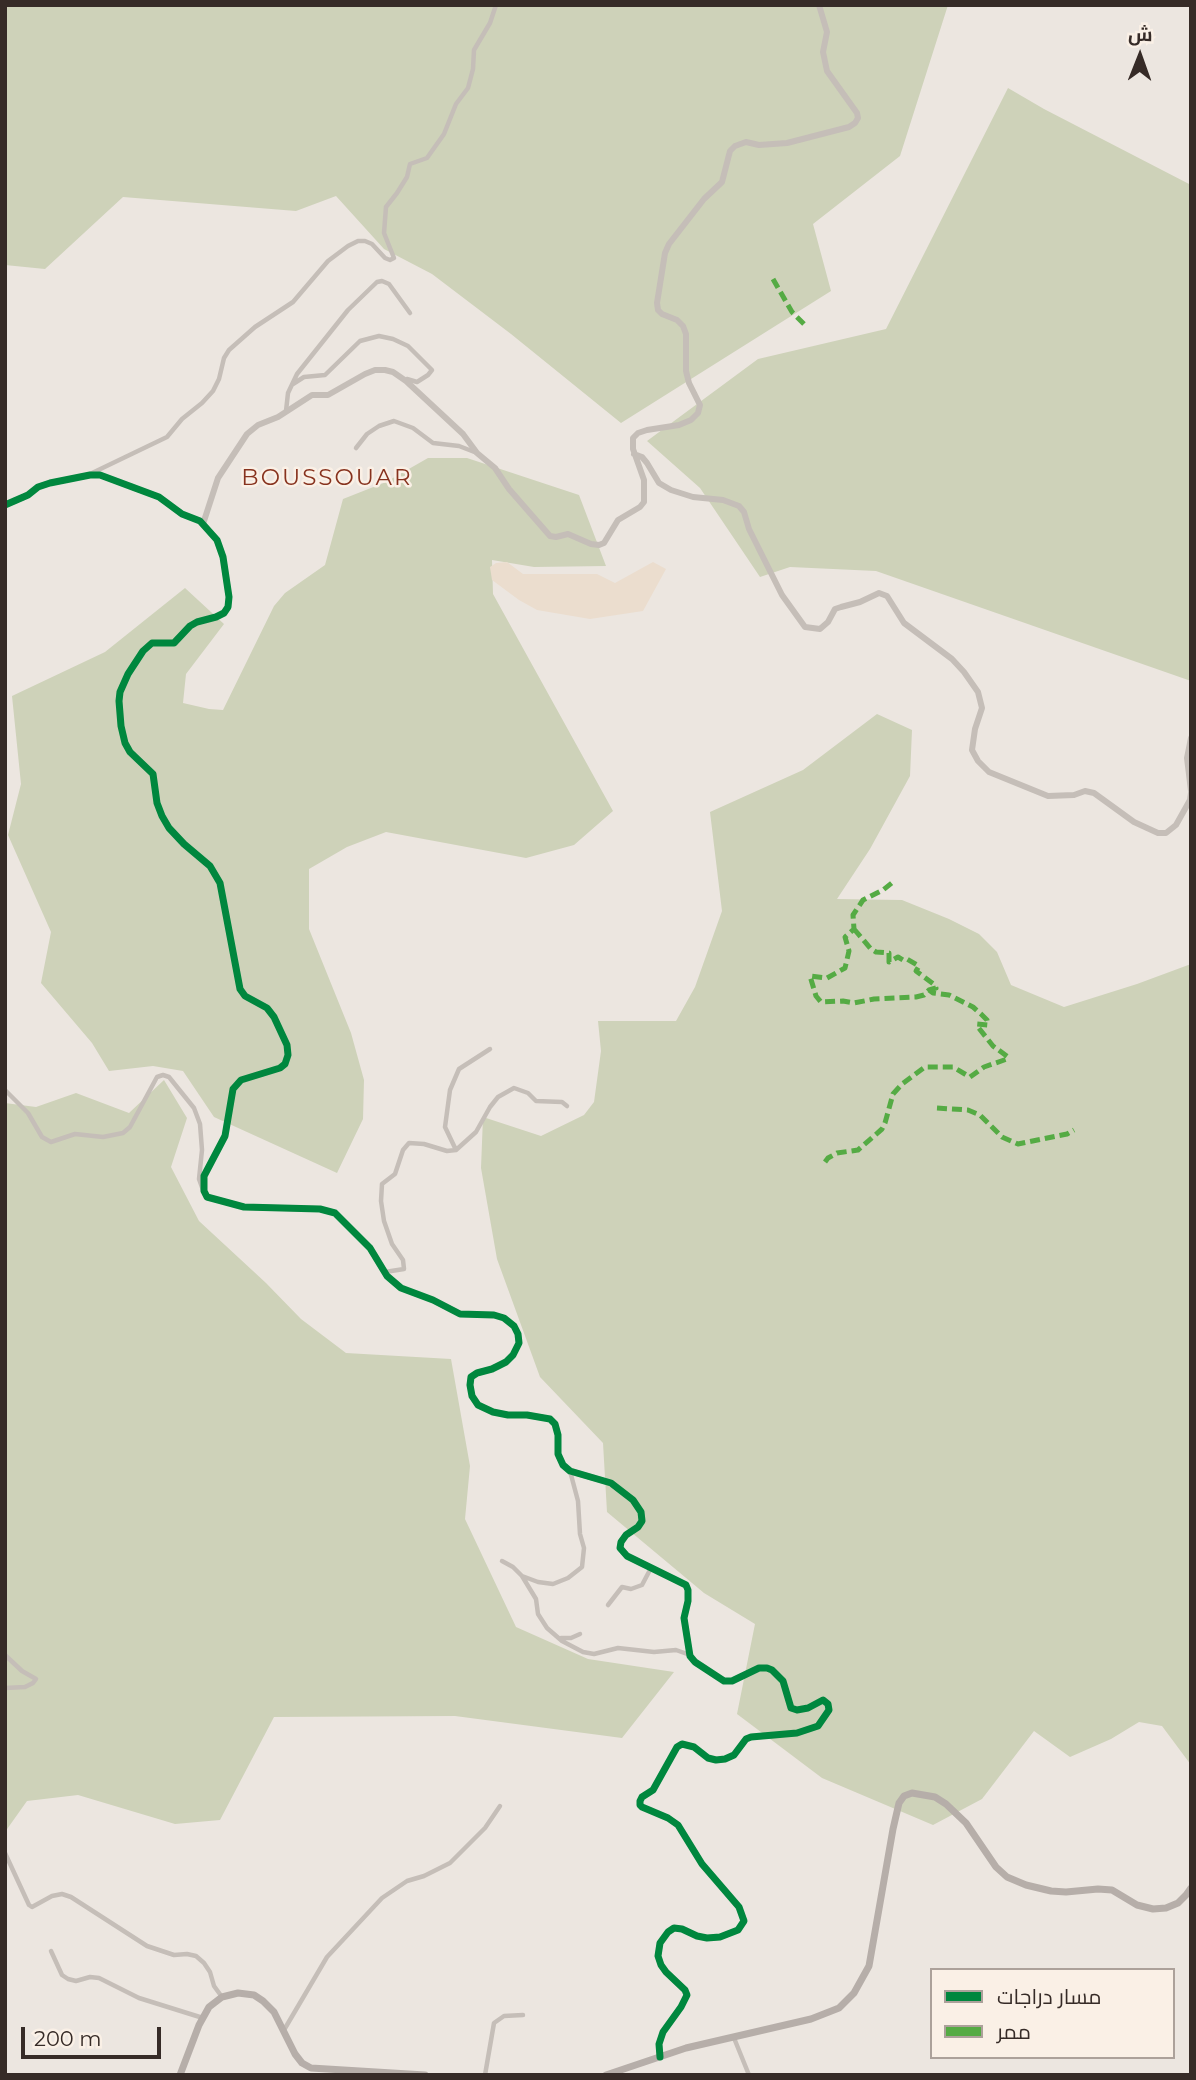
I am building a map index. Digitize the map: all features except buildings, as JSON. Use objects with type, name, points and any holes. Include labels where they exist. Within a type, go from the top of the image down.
[{"type":"main road","points":[[606,2075],[686,2048],[827,2014],[839,2008],[854,1993],[869,1966],[899,1803],[904,1796],[912,1793],[934,1797],[946,1804],[966,1823],[996,1867],[1007,1877],[1026,1885],[1066,1892],[1112,1890],[1136,1905],[1153,1909],[1178,1903],[1191,1888]]},
{"type":"main road","points":[[180,2075],[209,2007],[222,1997],[238,1993],[254,1996],[274,2012],[295,2054],[302,2063],[311,2068],[425,2075]]},
{"type":"street","points":[[90,475],[167,437],[182,419],[213,391],[229,350],[255,327],[293,303],[328,261],[348,246],[359,241],[365,242],[372,244],[385,258],[394,258],[384,233],[386,207],[407,177],[410,164],[427,158],[444,134],[456,104],[468,88],[474,50],[490,23],[496,5]]},
{"type":"street","points":[[203,524],[218,478],[247,434],[312,395],[328,395],[375,370],[385,369],[401,377],[463,434],[477,453],[495,468],[509,489],[550,536],[568,534],[591,544],[604,543],[618,520],[644,502],[644,480],[634,454],[633,438],[638,433],[679,425],[698,413],[700,405],[686,371],[686,334],[683,326],[658,310],[657,293],[669,244],[704,199],[722,182],[730,151],[741,143],[772,145],[849,127],[858,118],[827,71],[823,52],[827,32],[819,5]]},
{"type":"street","points":[[285,412],[297,374],[338,322],[377,282],[389,284],[410,313]]},
{"type":"street","points":[[292,384],[304,377],[325,375],[360,341],[379,336],[393,338],[408,346],[432,370],[417,382],[401,377]]},
{"type":"street","points":[[356,448],[379,426],[394,421],[413,428],[433,443],[459,446],[477,453]]},
{"type":"street","points":[[634,454],[642,457],[659,483],[671,490],[693,497],[723,500],[739,506],[782,595],[805,627],[820,629],[835,610],[841,607],[879,593],[887,596],[904,623],[951,659],[978,692],[982,708],[972,750],[989,772],[1048,796],[1074,795],[1085,791],[1094,793],[1134,822],[1158,833],[1166,833],[1177,825],[1190,800],[1187,758],[1191,738]]},
{"type":"street","points":[[5,505],[28,495],[38,487],[90,475],[113,478],[159,497],[181,514],[200,521],[217,540],[223,557],[229,607],[216,617],[190,626],[174,643],[152,643],[143,651],[128,674],[119,701],[125,743],[130,752],[153,774],[157,803],[162,816],[184,844],[210,866],[220,883],[240,989],[245,996],[267,1008],[287,1045],[285,1064],[241,1080],[233,1089],[225,1136],[204,1176],[204,1191]]},
{"type":"street","points":[[456,1150],[444,1126],[450,1090],[459,1069],[490,1049]]},
{"type":"street","points":[[5,1090],[28,1113],[42,1137],[51,1142],[75,1134],[103,1137],[124,1133],[157,1077],[169,1077],[194,1108],[200,1124],[200,1179],[208,1197],[244,1207],[320,1209],[335,1213],[370,1248],[385,1272],[401,1288],[460,1314],[494,1315],[514,1325],[520,1343],[506,1362],[471,1377],[472,1396],[478,1405],[493,1412],[550,1419],[555,1424],[558,1454],[563,1465],[570,1471],[611,1483],[633,1500],[641,1512],[642,1521],[626,1535],[620,1548],[627,1556],[686,1585],[688,1601],[684,1618],[690,1656]]},
{"type":"street","points":[[385,1272],[404,1269],[403,1259],[392,1244],[384,1221],[382,1184],[395,1174],[403,1150],[409,1143],[424,1143],[447,1151],[456,1150],[476,1132],[499,1097],[514,1087],[528,1093],[536,1101],[562,1102],[567,1106]]},
{"type":"street","points":[[522,1576],[553,1584],[568,1578],[582,1567],[584,1548],[580,1534],[578,1501],[570,1471]]},
{"type":"street","points":[[502,1561],[522,1576],[536,1599],[541,1619],[557,1637],[588,1654],[618,1648],[654,1652],[676,1650],[690,1656],[724,1681],[739,1679],[759,1668],[772,1670],[787,1689],[792,1708],[797,1710],[823,1700],[828,1704],[829,1710],[818,1726],[797,1733],[751,1737],[746,1739],[734,1755],[725,1759],[708,1758],[694,1746],[682,1744],[677,1747],[653,1790],[640,1801],[642,1807],[678,1825],[702,1864],[739,1908],[744,1921],[738,1930],[720,1937],[707,1938],[674,1928],[660,1943],[658,1956],[661,1965],[687,1995],[663,2032],[659,2044],[660,2057]]},
{"type":"street","points":[[608,1605],[622,1587],[631,1589],[642,1586],[650,1568]]},
{"type":"street","points":[[557,1637],[568,1639],[580,1634]]},
{"type":"street","points":[[5,1655],[22,1671],[36,1679],[25,1687],[5,1688]]},
{"type":"street","points":[[284,2030],[327,1957],[382,1898],[407,1881],[450,1863],[485,1828],[500,1806]]},
{"type":"street","points":[[5,1853],[32,1907],[52,1896],[62,1894],[71,1897],[147,1946],[174,1955],[195,1956],[210,1972],[214,1986],[222,1997]]},
{"type":"street","points":[[51,1951],[62,1975],[68,1979],[76,1982],[90,1977],[99,1978],[139,1998],[203,2018]]},
{"type":"street","points":[[485,2075],[494,2023],[504,2016],[523,2015]]},
{"type":"street","points":[[734,2037],[749,2075]]},
{"type":"green space","points":[[5,5],[948,5],[900,156],[813,224],[831,291],[621,423],[432,274],[384,249],[336,196],[296,211],[123,197],[45,269],[5,265]]},
{"type":"green space","points":[[1008,88],[1191,185],[1191,681],[876,571],[790,567],[760,577],[700,488],[647,441],[758,359],[886,329]]},
{"type":"green space","points":[[428,458],[467,458],[579,495],[606,566],[534,567],[492,560],[493,594],[613,811],[574,845],[526,858],[386,832],[347,847],[309,869],[309,929],[351,1033],[364,1080],[363,1119],[337,1173],[214,1117],[183,1071],[153,1066],[109,1071],[92,1043],[41,983],[51,932],[8,835],[21,784],[12,696],[105,652],[185,588],[224,624],[186,674],[183,703],[223,710],[274,606],[285,593],[325,565],[343,499],[386,482]]},
{"type":"green space","points":[[877,714],[912,730],[910,776],[870,849],[837,899],[902,900],[949,919],[979,934],[997,952],[1011,985],[1064,1007],[1191,964],[1191,1765],[1162,1726],[1139,1722],[1111,1739],[1070,1757],[1034,1731],[982,1799],[933,1825],[822,1778],[737,1714],[755,1624],[704,1593],[607,1512],[603,1443],[540,1377],[497,1259],[481,1168],[483,1117],[541,1136],[584,1115],[594,1102],[601,1051],[598,1021],[676,1021],[695,987],[722,911],[710,812],[803,770]]},
{"type":"green space","points":[[164,1080],[187,1118],[171,1167],[199,1221],[301,1319],[346,1353],[451,1359],[470,1466],[465,1519],[516,1627],[588,1659],[674,1672],[622,1738],[455,1716],[274,1717],[220,1820],[175,1824],[78,1795],[27,1801],[5,1832],[5,1103],[36,1107],[76,1093],[129,1113]]},
{"type":"shaded area","points":[[507,562],[523,574],[597,574],[615,583],[653,562],[666,569],[643,611],[590,619],[537,610],[519,600],[492,580],[490,567],[496,563]]},
{"type":"marked path","points":[[773,279],[792,312],[807,327]]},
{"type":"marked path","points":[[854,929],[871,949],[889,953],[889,962],[898,957],[919,966],[916,971],[936,988],[916,997],[854,1003],[821,1002],[816,996],[810,976],[827,978],[845,968],[849,951],[845,937],[854,929],[853,915],[863,900],[893,882]]},
{"type":"marked path","points":[[825,1162],[837,1153],[858,1150],[882,1129],[893,1094],[925,1067],[953,1067],[970,1077],[984,1067],[1007,1059],[978,1027],[977,1024],[988,1025],[981,1014],[949,995],[929,990]]},
{"type":"marked path","points":[[937,1108],[968,1110],[980,1115],[1002,1137],[1018,1144],[1067,1134],[1074,1130]]},
{"type":"cycle path","points":[[5,505],[50,483],[100,475],[159,497],[182,514],[200,521],[217,540],[223,557],[229,597],[224,613],[190,626],[174,643],[152,643],[143,651],[128,674],[119,701],[125,743],[130,752],[153,774],[157,803],[162,816],[184,844],[210,866],[220,883],[240,989],[245,996],[267,1008],[287,1045],[285,1064],[241,1080],[233,1089],[225,1136],[204,1176],[204,1191],[207,1197],[244,1207],[320,1209],[335,1213],[370,1248],[387,1276],[401,1288],[460,1314],[494,1315],[504,1318],[514,1326],[519,1343],[513,1355],[506,1362],[471,1377],[472,1396],[478,1405],[508,1415],[550,1419],[555,1424],[558,1454],[563,1465],[570,1471],[611,1483],[633,1500],[641,1512],[642,1521],[626,1535],[620,1548],[627,1556],[686,1585],[688,1601],[684,1618],[690,1656],[695,1662],[724,1681],[732,1681],[759,1668],[767,1668],[783,1681],[791,1708],[808,1708],[823,1700],[828,1704],[829,1710],[818,1726],[797,1733],[751,1737],[746,1739],[734,1755],[725,1759],[708,1758],[694,1747],[682,1744],[677,1747],[653,1790],[640,1801],[642,1807],[678,1825],[702,1864],[739,1907],[744,1921],[738,1930],[720,1937],[707,1938],[674,1928],[660,1943],[658,1956],[661,1965],[687,1995],[663,2032],[659,2044],[660,2057]]},
{"type":"district","name":"BOUSSOUAR","points":[[327,478]]}]
